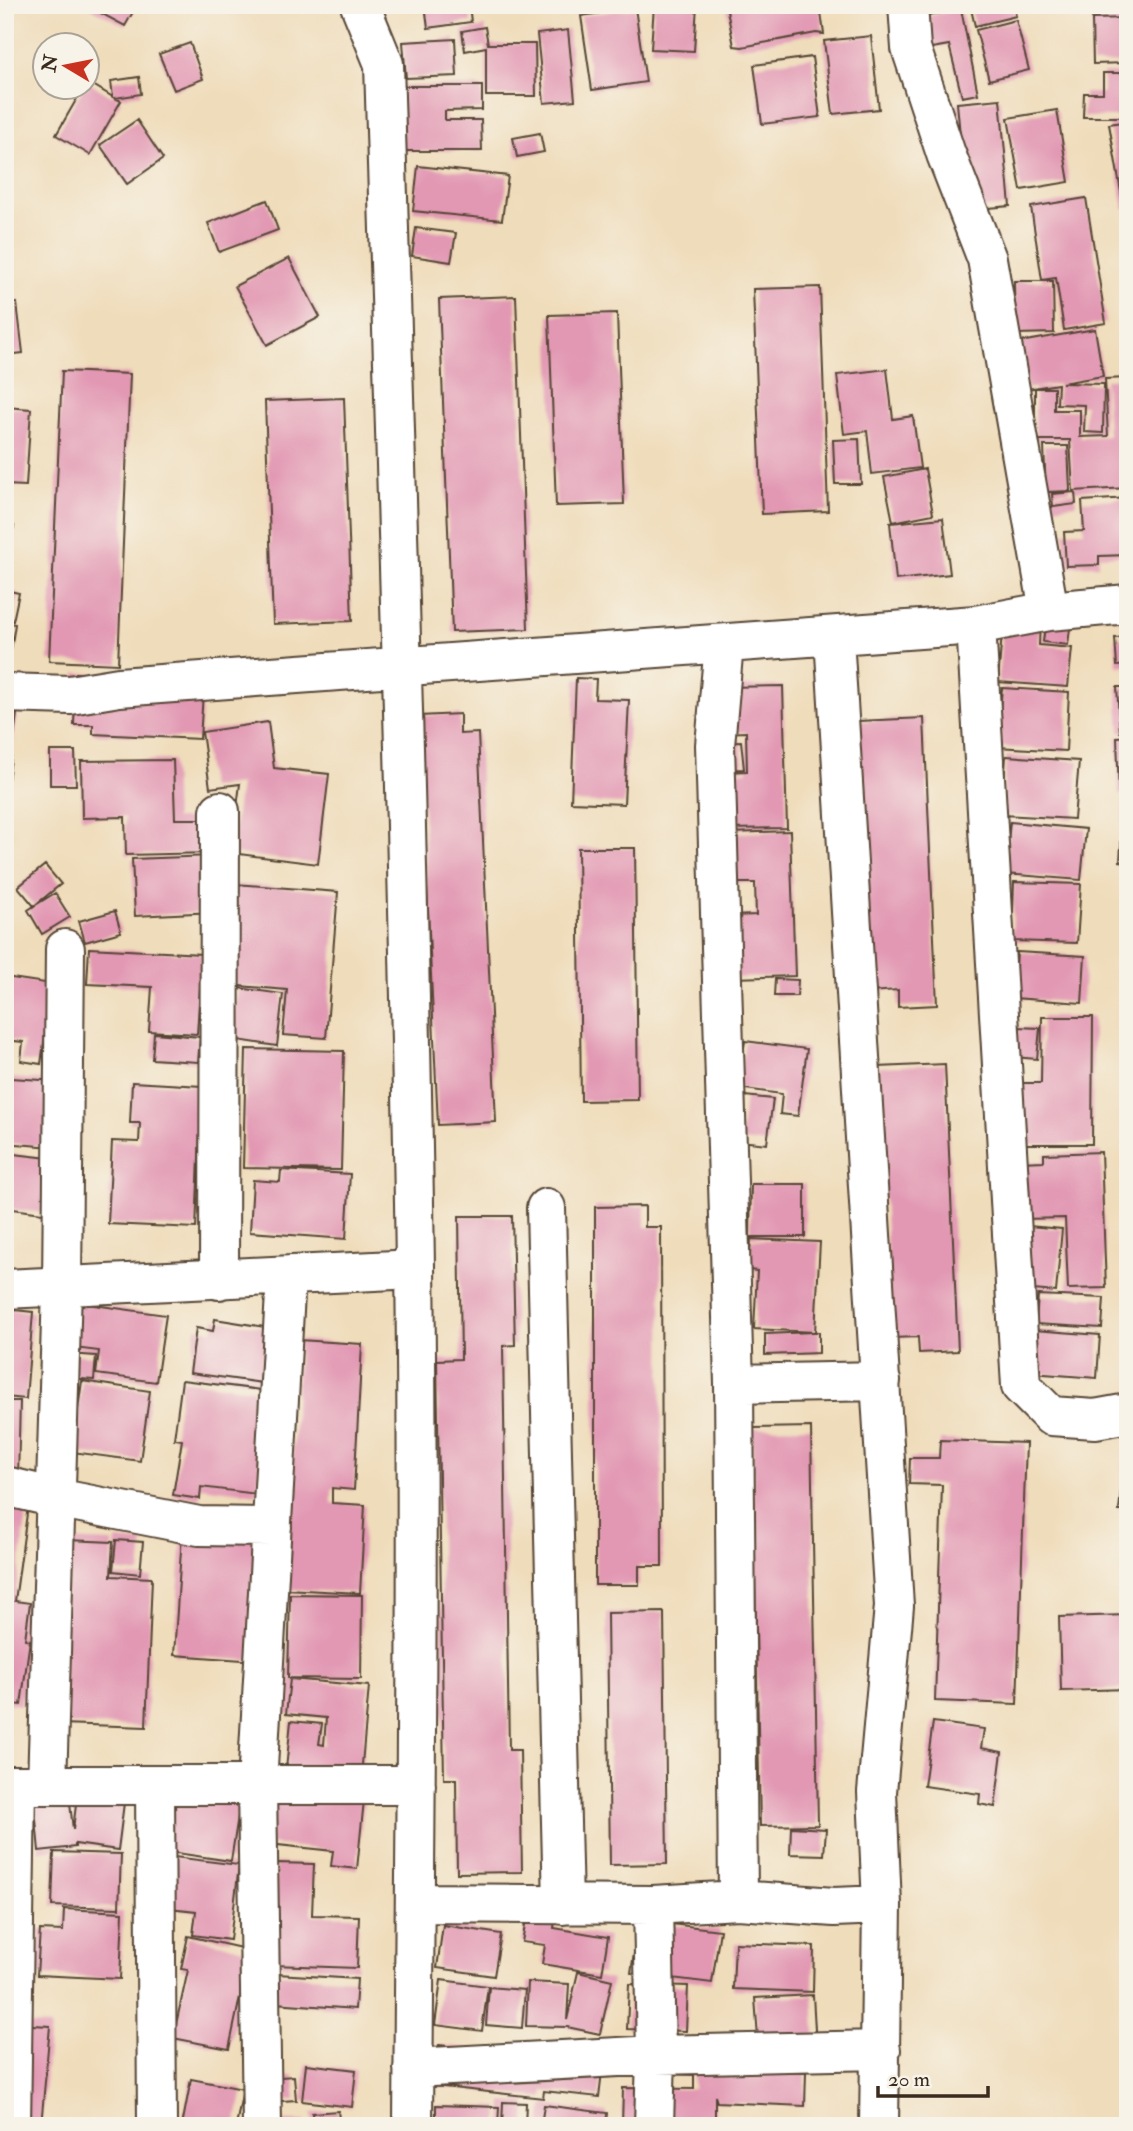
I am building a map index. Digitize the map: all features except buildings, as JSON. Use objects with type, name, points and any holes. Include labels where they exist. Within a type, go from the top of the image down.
[{"type":"street","points":[[360,5],[384,64],[403,667],[415,1269],[416,1785],[413,2126]]},
{"type":"street","points":[[908,5],[911,48],[946,154],[986,259],[1049,611]]},
{"type":"street","points":[[5,693],[69,695],[119,687],[976,625],[1049,611],[1128,604]]},
{"type":"street","points":[[976,625],[1021,1386],[1051,1416],[1095,1419],[1128,1413]]},
{"type":"street","points":[[834,636],[894,1606],[877,1792],[882,1905],[879,2126]]},
{"type":"street","points":[[724,644],[715,745],[734,1384],[738,1900]]},
{"type":"street","points":[[219,1280],[220,811]]},
{"type":"street","points":[[11,2126],[23,1785],[56,1498],[62,1288],[65,949]]},
{"type":"street","points":[[546,1208],[563,1905]]},
{"type":"street","points":[[5,1289],[415,1269]]},
{"type":"street","points":[[262,2126],[257,1785],[286,1276]]},
{"type":"street","points":[[734,1384],[881,1381]]},
{"type":"street","points":[[5,1486],[199,1526],[272,1527]]},
{"type":"street","points":[[23,1785],[416,1785]]},
{"type":"street","points":[[155,1785],[157,2126]]},
{"type":"street","points":[[415,1903],[653,1905],[738,1900],[834,1907],[882,1905]]},
{"type":"street","points":[[653,1905],[656,2055],[654,2126]]},
{"type":"street","points":[[413,2068],[656,2055],[881,2050]]}]
